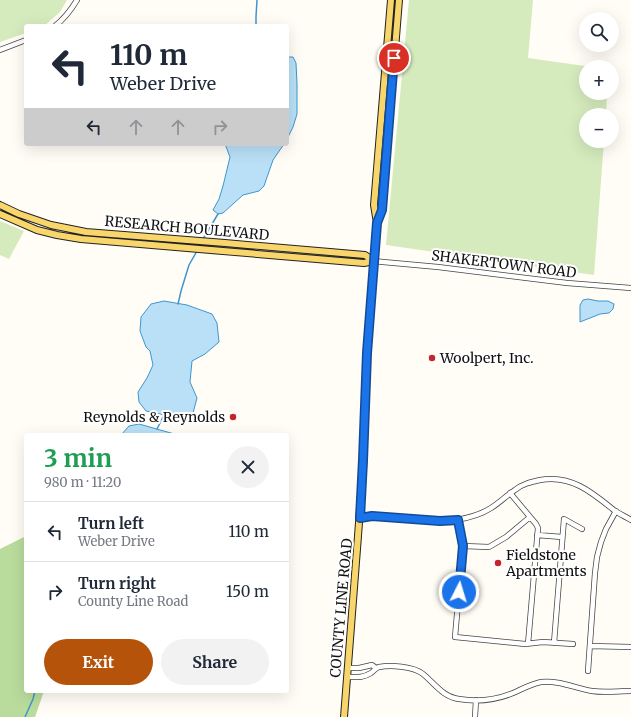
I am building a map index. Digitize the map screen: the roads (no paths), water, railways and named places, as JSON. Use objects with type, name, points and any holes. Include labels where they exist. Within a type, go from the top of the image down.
[{"type":"main road","points":[[374,261],[377,223],[374,205],[391,0]]},
{"type":"main road","points":[[377,223],[382,210],[399,0]]},
{"type":"main road","points":[[382,110],[390,110]]},
{"type":"main road","name":"RESEARCH BOULEVARD","points":[[0,205],[19,214],[51,225],[86,232],[365,255],[374,261]]},
{"type":"main road","name":"RESEARCH BOULEVARD","points":[[0,214],[37,230],[81,239],[364,264],[374,261]]},
{"type":"main road","name":"COUNTY LINE ROAD","points":[[344,717],[360,518],[367,353],[374,261]]},
{"type":"street","points":[[57,24],[70,11],[77,0]]},
{"type":"street","points":[[0,50],[24,41]]},
{"type":"street","name":"SHAKERTOWN ROAD","points":[[374,261],[438,267],[567,283],[631,288]]},
{"type":"street","points":[[360,518],[372,516],[440,521],[458,520],[491,508],[519,486],[546,479],[568,481],[580,485],[631,520]]},
{"type":"street","points":[[510,493],[538,528],[528,644]]},
{"type":"street","points":[[588,671],[594,573],[601,542],[616,511]]},
{"type":"street","points":[[463,546],[489,547],[506,537],[530,517]]},
{"type":"street","points":[[554,643],[564,519],[582,529]]},
{"type":"street","points":[[458,520],[463,546],[455,637],[528,644],[543,642],[573,644]]},
{"type":"street","points":[[537,535],[562,537]]},
{"type":"street","points":[[590,646],[631,647]]},
{"type":"street","points":[[348,668],[359,668],[372,665],[376,668]]},
{"type":"street","points":[[347,676],[361,677],[368,675],[376,668],[383,666],[408,667],[423,674],[446,695],[461,700],[499,698],[542,682],[561,683],[584,690],[610,692],[631,691]]},
{"type":"street","points":[[475,717],[476,700]]},
{"type":"water","points":[[289,57],[293,57],[296,63],[297,114],[289,135]]},
{"type":"water","points":[[226,146],[283,146],[273,160],[264,186],[259,191],[243,195],[223,213],[218,214],[213,210],[219,199],[230,157]]},
{"type":"water","points":[[583,300],[608,301],[614,304],[613,309],[609,313],[600,314],[580,322],[580,305]]},
{"type":"water","points":[[164,301],[187,305],[212,314],[217,323],[219,342],[205,354],[192,361],[190,382],[197,398],[193,413],[183,419],[146,411],[139,402],[138,392],[153,365],[150,351],[146,347],[140,331],[141,317],[151,304]]},
{"type":"water","points":[[139,424],[171,433],[123,433],[129,426]]},
{"type":"waterway","points":[[256,24],[257,0]]},
{"type":"waterway","points":[[203,239],[218,214]]},
{"type":"waterway","points":[[178,304],[189,265],[197,251]]},
{"type":"waterway","points":[[157,429],[164,415]]},
{"type":"waterway","points":[[25,717],[34,693]]},
{"type":"place","name":"Woolpert, Inc.","points":[[432,358]]},
{"type":"place","name":"Reynolds & Reynolds","points":[[233,417]]},
{"type":"place","name":"Fieldstone Apartments","points":[[498,563]]}]
